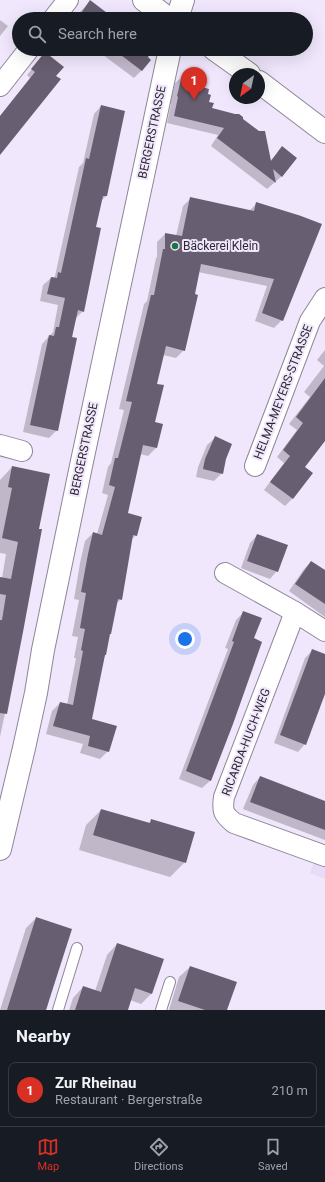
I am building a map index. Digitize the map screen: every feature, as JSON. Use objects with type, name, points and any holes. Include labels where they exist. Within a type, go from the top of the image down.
[{"type":"street","points":[[59,12],[68,0]]},
{"type":"street","points":[[144,0],[160,12]]},
{"type":"street","points":[[179,12],[183,0]]},
{"type":"street","points":[[0,86],[24,56]]},
{"type":"street","name":"BERGERSTRASSE","points":[[0,849],[36,693],[43,650],[78,481],[169,56]]},
{"type":"street","points":[[224,56],[241,68]]},
{"type":"street","points":[[265,87],[325,132]]},
{"type":"street","name":"HELMA-MEYERS-STRASSE","points":[[255,466],[310,321],[325,298]]},
{"type":"street","points":[[0,445],[22,451]]},
{"type":"street","points":[[225,573],[295,612],[325,631]]},
{"type":"street","name":"RICARDA-HUCH-WEG","points":[[295,612],[224,797],[222,808],[226,817],[234,823],[325,856]]},
{"type":"lane","points":[[58,1010],[77,948]]},
{"type":"lane","points":[[161,1010],[170,982]]},
{"type":"shaded area","points":[[315,859],[325,863],[325,879],[310,873]]},
{"type":"building","points":[[90,0],[106,12],[82,12]]},
{"type":"building","points":[[42,56],[50,56],[64,67],[56,76],[61,79],[0,155],[0,116],[35,72],[31,69]]},
{"type":"building","points":[[122,56],[149,56],[151,60],[142,71]]},
{"type":"building","points":[[182,75],[193,77],[199,83],[198,86],[209,89],[208,94],[211,95],[209,102],[214,103],[212,108],[239,114],[243,117],[243,119],[259,131],[265,131],[271,161],[282,146],[297,158],[282,177],[273,169],[276,183],[217,138],[224,128],[174,116]]},
{"type":"building","points":[[101,105],[125,111],[107,196],[103,196],[96,227],[101,228],[84,312],[78,310],[72,337],[77,338],[58,431],[30,425],[49,335],[54,336],[56,327],[59,327],[65,298],[47,294],[51,277],[57,278],[58,272],[61,273],[86,158],[89,159]]},
{"type":"building","points":[[190,197],[254,211],[256,202],[322,224],[283,321],[262,313],[274,279],[201,264],[195,294],[198,295],[185,351],[166,346],[157,384],[164,385],[155,422],[163,424],[157,448],[143,445],[128,513],[142,517],[137,536],[133,535],[122,600],[118,599],[92,719],[117,726],[109,752],[88,746],[90,736],[53,726],[60,702],[73,705],[83,651],[81,650],[85,629],[80,628],[86,593],[81,592],[88,554],[93,532],[102,535],[115,487],[109,485],[115,458],[118,458],[132,402],[126,401],[151,295],[154,295],[163,249],[165,249],[165,233],[182,236]]},
{"type":"building","points":[[325,378],[325,441],[305,467],[313,473],[293,499],[270,482],[290,456],[283,450],[303,423],[296,417]]},
{"type":"building","points":[[215,436],[232,444],[226,459],[223,474],[203,469],[205,459]]},
{"type":"building","points":[[12,466],[50,474],[39,529],[42,529],[7,714],[0,713],[0,620],[2,620],[6,595],[0,594],[0,577],[11,579],[18,542],[2,538],[12,488],[8,487]]},
{"type":"building","points":[[257,534],[288,545],[278,572],[247,561]]},
{"type":"building","points":[[311,561],[325,570],[325,604],[295,584]]},
{"type":"building","points":[[243,611],[262,618],[254,638],[262,642],[211,781],[186,771],[234,642],[232,641]]},
{"type":"building","points":[[312,649],[325,654],[325,694],[306,745],[280,735]]},
{"type":"building","points":[[260,776],[325,801],[325,830],[250,802]]},
{"type":"building","points":[[101,809],[150,823],[151,819],[195,832],[186,863],[93,835]]},
{"type":"building","points":[[36,917],[72,929],[46,1010],[7,1010]]},
{"type":"building","points":[[117,943],[164,959],[152,994],[135,988],[128,1010],[75,1010],[83,986],[101,992]]},
{"type":"building","points":[[190,966],[237,982],[227,1010],[205,1010],[178,1001]]},
{"type":"place","name":"Zur Rheinau","points":[[194,100]]},
{"type":"place","name":"Bäckerei Klein","points":[[175,246]]}]
